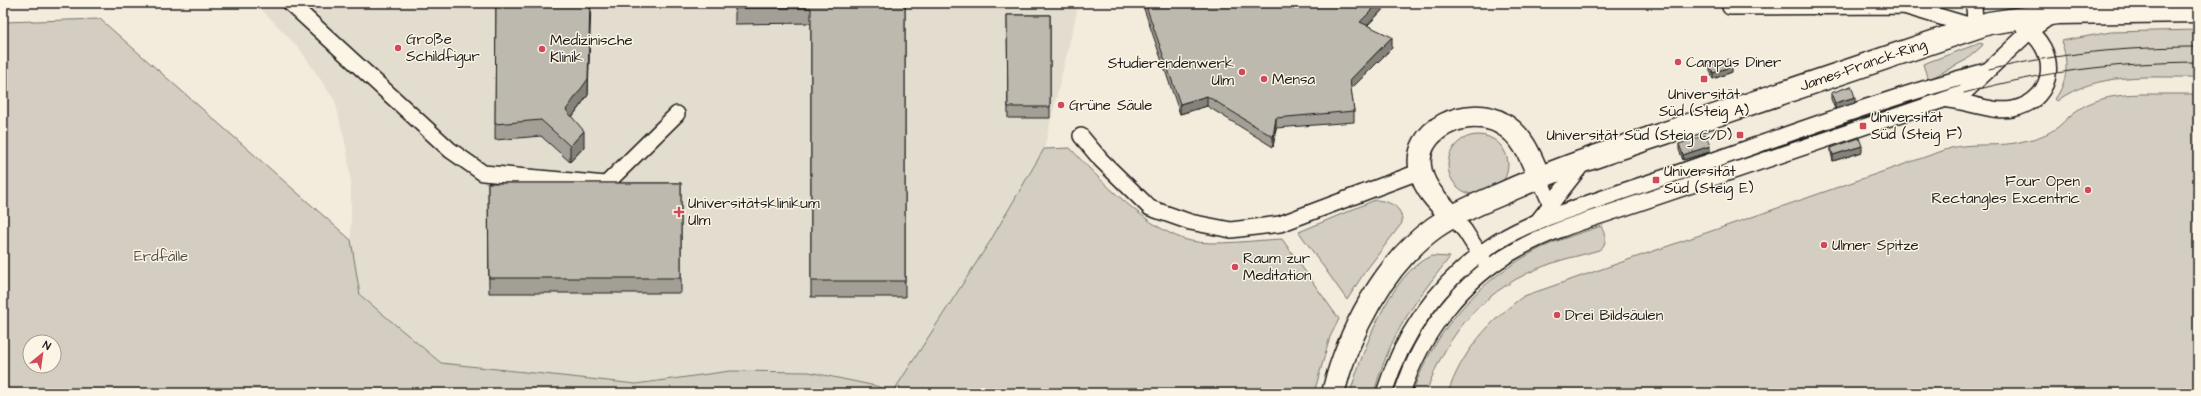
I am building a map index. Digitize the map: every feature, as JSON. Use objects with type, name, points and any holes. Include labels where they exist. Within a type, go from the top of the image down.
[{"type":"street","name":"James-Franck-Ring","points":[[1333,393],[1355,327],[1375,294],[1417,242],[1452,216],[1539,177],[1975,27],[2002,20],[2057,13],[2198,11]]},
{"type":"street","points":[[1452,216],[1432,193],[1420,171],[1421,151],[1425,143],[1437,129],[1454,120],[1480,116],[1501,123],[1510,129],[1525,146],[1539,177]]},
{"type":"lane","points":[[290,3],[450,150],[483,173],[606,184],[677,114]]},
{"type":"lane","points":[[1729,3],[1730,7],[1904,6],[1975,27],[1974,3]]},
{"type":"lane","points":[[1402,393],[1414,360],[1440,318],[1462,291],[1488,268],[1517,249],[1551,233],[1587,220],[1964,93],[2030,31],[2057,13]]},
{"type":"lane","points":[[1938,101],[1964,102],[2004,110],[2017,108],[2030,102],[2041,93],[2049,72],[2047,57],[2043,47],[2030,31],[2014,23],[2002,20]]},
{"type":"lane","points":[[1384,393],[1399,352],[1421,313],[1446,282],[1479,254],[1504,238],[1538,221],[1921,90],[1989,70]]},
{"type":"lane","points":[[1081,136],[1101,160],[1150,208],[1190,222],[1231,230],[1280,224],[1420,171]]},
{"type":"lane","points":[[1517,249],[1584,161]]},
{"type":"lane","points":[[1539,177],[1551,205]]},
{"type":"lane","points":[[1452,216],[1465,231],[1488,268]]},
{"type":"shaded area","name":"Universitätsklinikum Ulm","points":[[252,3],[1079,3],[1044,149],[989,243],[893,392],[876,386],[809,372],[730,371],[636,384],[441,363],[360,295],[351,240],[351,184],[347,151],[335,101],[299,48],[261,9]]},
{"type":"green space","name":"Erdfälle","points":[[100,19],[351,240],[360,295],[441,363],[636,384],[730,371],[809,372],[876,386],[893,392],[989,243],[1044,149],[1070,148],[1095,174],[1142,216],[1175,236],[1191,241],[1212,243],[1282,239],[1339,319],[1330,337],[1314,393],[3,393],[3,22]]},
{"type":"green space","points":[[2198,30],[2198,77],[2143,77],[2107,80],[2073,91],[2057,101],[2055,99],[2063,85],[2066,71],[2064,49],[2061,41],[2111,32]]},
{"type":"green space","points":[[1980,43],[1983,44],[1982,46],[1966,60],[1928,80],[1923,64]]},
{"type":"green space","points":[[2141,94],[2198,94],[2198,393],[1448,393],[1461,364],[1478,338],[1512,305],[1524,296],[1951,148],[1969,145],[2015,143],[2037,138],[2054,130],[2076,111],[2086,105],[2101,99]]},
{"type":"green space","points":[[1472,135],[1484,135],[1495,140],[1503,148],[1508,159],[1506,177],[1495,190],[1484,195],[1472,195],[1461,190],[1453,182],[1448,171],[1448,159],[1453,148],[1461,140]]},
{"type":"green space","points":[[1375,200],[1390,203],[1398,209],[1402,217],[1402,223],[1364,273],[1347,300],[1299,232]]},
{"type":"green space","points":[[1601,226],[1605,236],[1605,242],[1599,250],[1556,262],[1527,273],[1489,298],[1472,314],[1445,350],[1426,393],[1412,393],[1422,369],[1447,327],[1479,290],[1519,260],[1541,248]]},
{"type":"green space","points":[[1431,256],[1450,257],[1414,305],[1395,336],[1380,372],[1374,393],[1350,393],[1370,337],[1391,296],[1403,279],[1416,265]]},
{"type":"building","name":"Medizinische Klinik","points":[[496,3],[590,3],[588,79],[566,110],[584,131],[570,146],[541,120],[495,124]]},
{"type":"building","points":[[735,3],[905,3],[905,281],[811,281],[811,8],[735,8]]},
{"type":"building","name":"Mensa","points":[[1145,3],[1379,3],[1360,22],[1392,37],[1350,80],[1354,111],[1276,118],[1273,137],[1207,96],[1180,104]]},
{"type":"building","points":[[1007,15],[1050,15],[1050,107],[1008,107]]},
{"type":"building","points":[[1729,59],[1732,66],[1713,73],[1710,65]]},
{"type":"building","points":[[1851,86],[1855,97],[1835,103],[1831,93]]},
{"type":"building","points":[[1706,135],[1710,146],[1683,155],[1679,144]]},
{"type":"building","points":[[1859,138],[1862,146],[1833,155],[1831,148]]},
{"type":"building","points":[[488,183],[681,183],[681,278],[489,278]]},
{"type":"tram line","points":[[1989,70],[2041,59],[2093,52],[2145,48],[2198,47]]},
{"type":"tram line","points":[[1964,93],[2023,79],[2108,66],[2198,62]]},
{"type":"place","name":"Große Schildfigur","points":[[398,48]]},
{"type":"place","name":"Medizinische Klinik","points":[[542,49]]},
{"type":"place","name":"Campus Diner","points":[[1678,62]]},
{"type":"place","name":"Studierendenwerk Ulm","points":[[1242,72]]},
{"type":"place","name":"Mensa","points":[[1264,79]]},
{"type":"place","name":"Universität Süd (Steig A)","points":[[1704,79]]},
{"type":"place","name":"Grüne Säule","points":[[1061,105]]},
{"type":"place","name":"Universität Süd (Steig F)","points":[[1863,126]]},
{"type":"place","name":"Universität Süd (Steig C/D)","points":[[1740,135]]},
{"type":"place","name":"Universität Süd (Steig E)","points":[[1656,180]]},
{"type":"place","name":"Four Open Rectangles Excentric","points":[[2088,190]]},
{"type":"place","name":"Universitätsklinikum Ulm","points":[[679,212]]},
{"type":"place","name":"Ulmer Spitze","points":[[1824,245]]},
{"type":"place","name":"Raum zur Meditation","points":[[1235,267]]},
{"type":"place","name":"Drei Bildsäulen","points":[[1557,315]]}]
